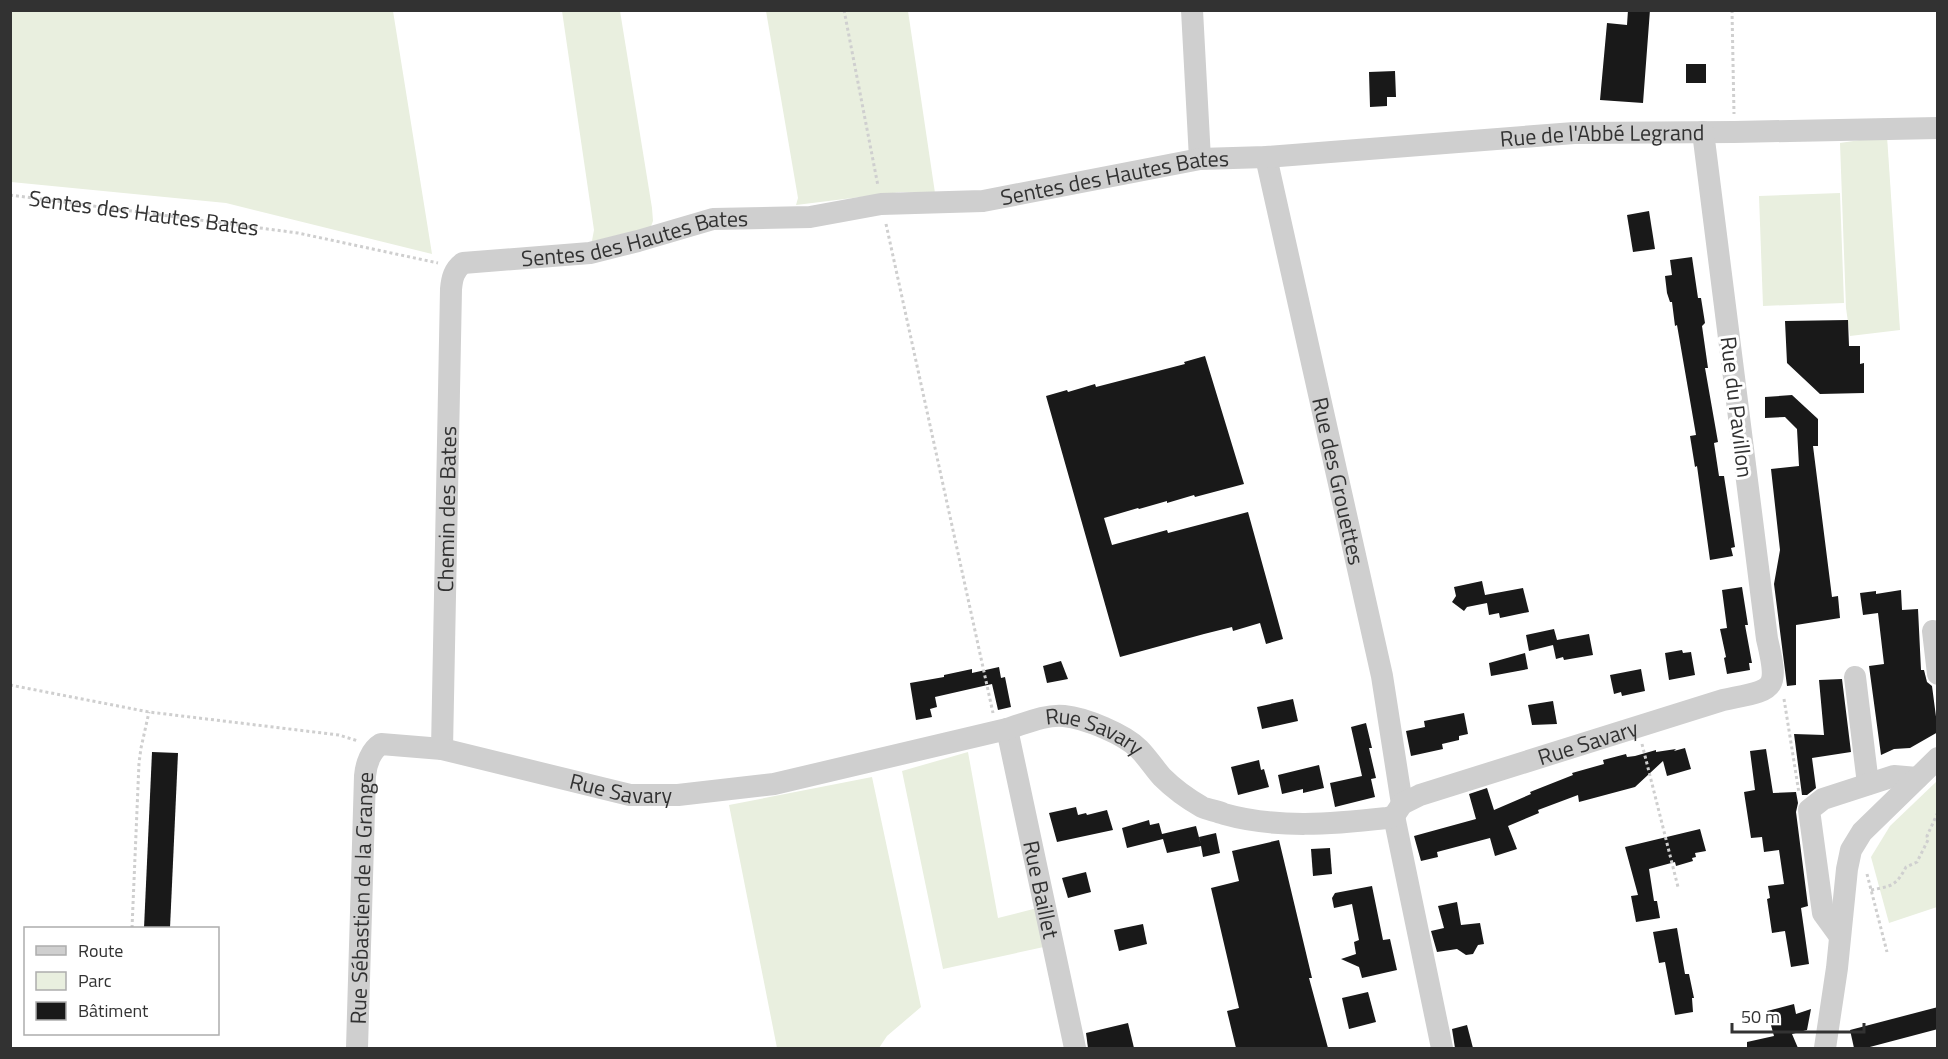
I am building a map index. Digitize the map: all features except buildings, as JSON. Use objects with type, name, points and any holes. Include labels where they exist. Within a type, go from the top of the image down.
[{"type":"street","points":[[1192,10],[1200,159]]},
{"type":"street","name":"Rue de l'Abbé Legrand","points":[[1266,157],[1574,132],[1938,128]]},
{"type":"street","name":"Rue du Pavillon","points":[[1703,132],[1767,639],[1779,690]]},
{"type":"street","name":"Sentes des Hautes Bates","points":[[456,270],[469,262],[602,250],[713,219],[810,217],[881,204],[983,201],[1200,159],[1266,157]]},
{"type":"street","name":"Rue des Grouettes","points":[[1266,157],[1382,676],[1398,810],[1442,1048]]},
{"type":"street","name":"Chemin des Bates","points":[[442,749],[451,289],[456,270]]},
{"type":"street","points":[[1934,631],[1938,674]]},
{"type":"street","points":[[1855,677],[1868,784]]},
{"type":"street","name":"Rue Savary","points":[[375,749],[386,744],[442,749],[630,795],[678,795],[774,784],[1002,731],[1038,719],[1063,716],[1119,735],[1138,748],[1163,779],[1204,807],[1262,822],[1327,824],[1398,810],[1420,795],[1588,742],[1723,700],[1757,693],[1768,688],[1779,690]]},
{"type":"street","name":"Rue Baillet","points":[[1002,731],[1075,1048]]},
{"type":"street","name":"Rue Sébastien de la Grange","points":[[357,1048],[365,776],[368,760],[375,749]]},
{"type":"street","points":[[1825,1048],[1837,968],[1847,869],[1854,844],[1876,817],[1938,758]]},
{"type":"street","points":[[1839,935],[1823,913],[1809,810],[1823,799],[1894,776],[1917,778]]},
{"type":"path","points":[[844,10],[881,204],[1002,731]]},
{"type":"path","points":[[1732,10],[1734,132]]},
{"type":"path","name":"Sentes des Hautes Bates","points":[[10,195],[297,232],[446,265],[456,270]]},
{"type":"path","points":[[10,685],[149,712],[339,735],[375,749]]},
{"type":"path","points":[[1779,690],[1795,766]]},
{"type":"path","points":[[132,927],[141,748],[149,712]]},
{"type":"path","points":[[1640,737],[1678,887]]},
{"type":"path","points":[[1871,890],[1894,885],[1906,867],[1917,862],[1938,812]]},
{"type":"green space","points":[[10,11],[393,11],[432,254],[226,203],[11,182]]},
{"type":"green space","points":[[562,11],[620,11],[652,208],[653,221],[650,229],[591,246],[594,230]]},
{"type":"green space","points":[[766,11],[908,11],[935,193],[901,192],[796,205],[798,198]]},
{"type":"green space","points":[[1887,136],[1900,330],[1850,336],[1846,308],[1840,143]]},
{"type":"green space","points":[[1840,193],[1844,303],[1763,306],[1759,196]]},
{"type":"green space","points":[[968,752],[998,918],[1045,906],[1053,945],[943,969],[902,771]]},
{"type":"green space","points":[[872,777],[921,1007],[887,1036],[879,1048],[777,1048],[729,805]]},
{"type":"green space","points":[[1937,781],[1937,907],[1889,923],[1871,857],[1890,826]]}]
